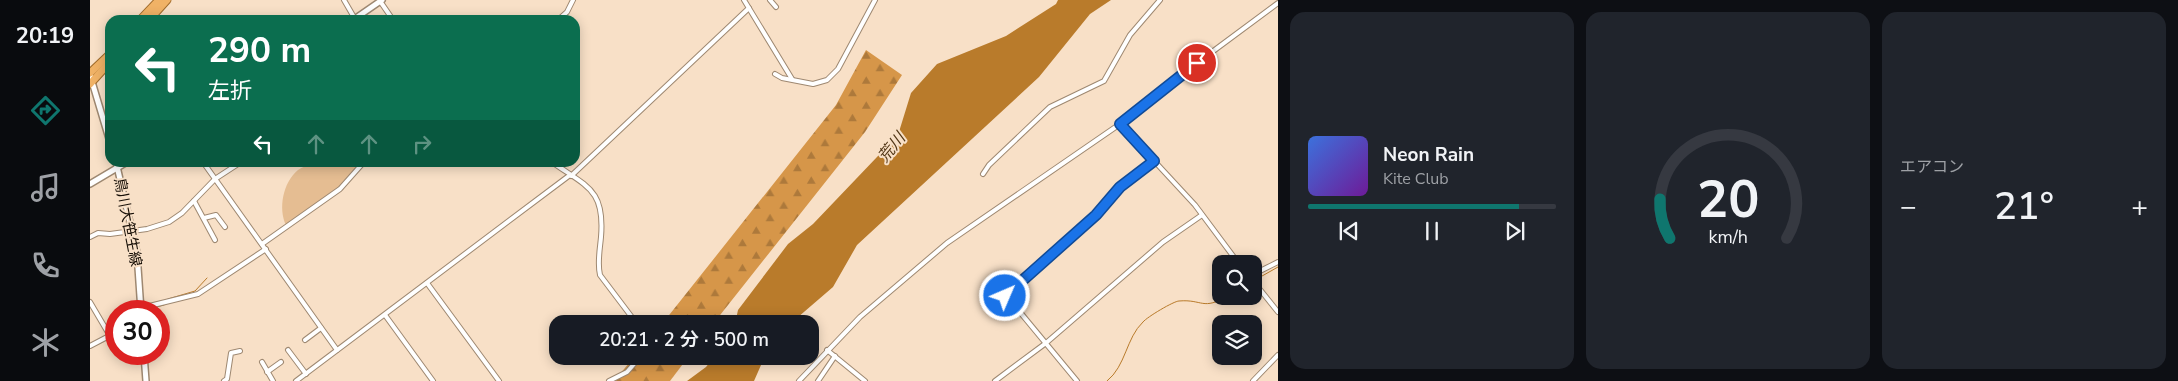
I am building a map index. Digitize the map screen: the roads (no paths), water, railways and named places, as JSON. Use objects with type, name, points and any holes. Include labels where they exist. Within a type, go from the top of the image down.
[{"type":"highway","points":[[145,15],[159,0]]},
{"type":"highway","points":[[154,15],[167,0]]},
{"type":"highway","points":[[91,78],[105,60]]},
{"type":"highway","points":[[91,78],[105,66]]},
{"type":"street","points":[[344,0],[352,15]]},
{"type":"street","points":[[564,15],[573,0]]},
{"type":"street","points":[[744,0],[792,79]]},
{"type":"street","points":[[770,0],[776,7]]},
{"type":"street","points":[[776,74],[782,78],[813,84],[827,80],[838,69],[875,0]]},
{"type":"street","points":[[983,174],[1050,107],[1104,81],[1130,35],[1160,0]]},
{"type":"street","points":[[360,15],[381,1],[390,15]]},
{"type":"street","points":[[799,381],[827,350],[880,300],[947,243],[1120,124],[1185,72],[1278,3]]},
{"type":"street","points":[[296,381],[571,176],[749,8]]},
{"type":"street","points":[[91,78],[105,125]]},
{"type":"street","points":[[1120,124],[1202,215],[1232,255]]},
{"type":"street","points":[[1077,381],[1005,294],[1096,215],[1120,187],[1154,161]]},
{"type":"street","points":[[90,184],[114,167]]},
{"type":"street","name":"鳥川大笹生線","points":[[117,167],[137,253],[140,300]]},
{"type":"street","points":[[207,167],[337,350]]},
{"type":"street","points":[[90,236],[98,233],[110,234],[133,231],[169,222],[182,213],[215,179],[233,167]]},
{"type":"street","points":[[262,244],[340,189],[360,167]]},
{"type":"street","points":[[559,167],[595,194],[597,198],[602,218],[598,266],[600,275],[630,315]]},
{"type":"street","points":[[194,201],[215,240]]},
{"type":"street","points":[[204,218],[216,215],[225,227]]},
{"type":"street","points":[[995,381],[1045,344],[1163,242],[1202,215]]},
{"type":"street","points":[[170,301],[198,294],[266,249]]},
{"type":"street","points":[[1262,270],[1278,262]]},
{"type":"street","points":[[427,283],[499,381]]},
{"type":"street","points":[[1262,292],[1278,312]]},
{"type":"street","points":[[90,302],[105,328]]},
{"type":"street","points":[[385,316],[433,381]]},
{"type":"street","points":[[305,340],[321,328]]},
{"type":"street","points":[[90,346],[105,338]]},
{"type":"street","points":[[288,350],[306,374]]},
{"type":"street","points":[[827,350],[865,381]]},
{"type":"street","points":[[224,381],[227,379],[231,353],[240,351]]},
{"type":"street","points":[[1253,381],[1278,355]]},
{"type":"street","points":[[818,381],[835,356]]},
{"type":"street","points":[[262,362],[274,381]]},
{"type":"street","points":[[268,372],[281,362]]},
{"type":"street","points":[[145,365],[146,381]]},
{"type":"street","points":[[610,381],[627,372],[633,365]]},
{"type":"water","name":"荒川","points":[[1058,0],[1111,0],[1090,14],[1039,77],[857,245],[833,287],[800,315],[737,315],[738,310],[788,244],[813,224],[898,135],[911,93],[937,64],[1006,36],[1056,4]]},
{"type":"water","points":[[708,365],[761,365],[754,381],[687,381]]},
{"type":"waterway","points":[[1262,276],[1278,267]]},
{"type":"waterway","points":[[168,299],[195,291],[207,278]]},
{"type":"waterway","points":[[1107,381],[1118,368],[1133,336],[1143,322],[1166,306],[1179,301],[1212,303]]}]
